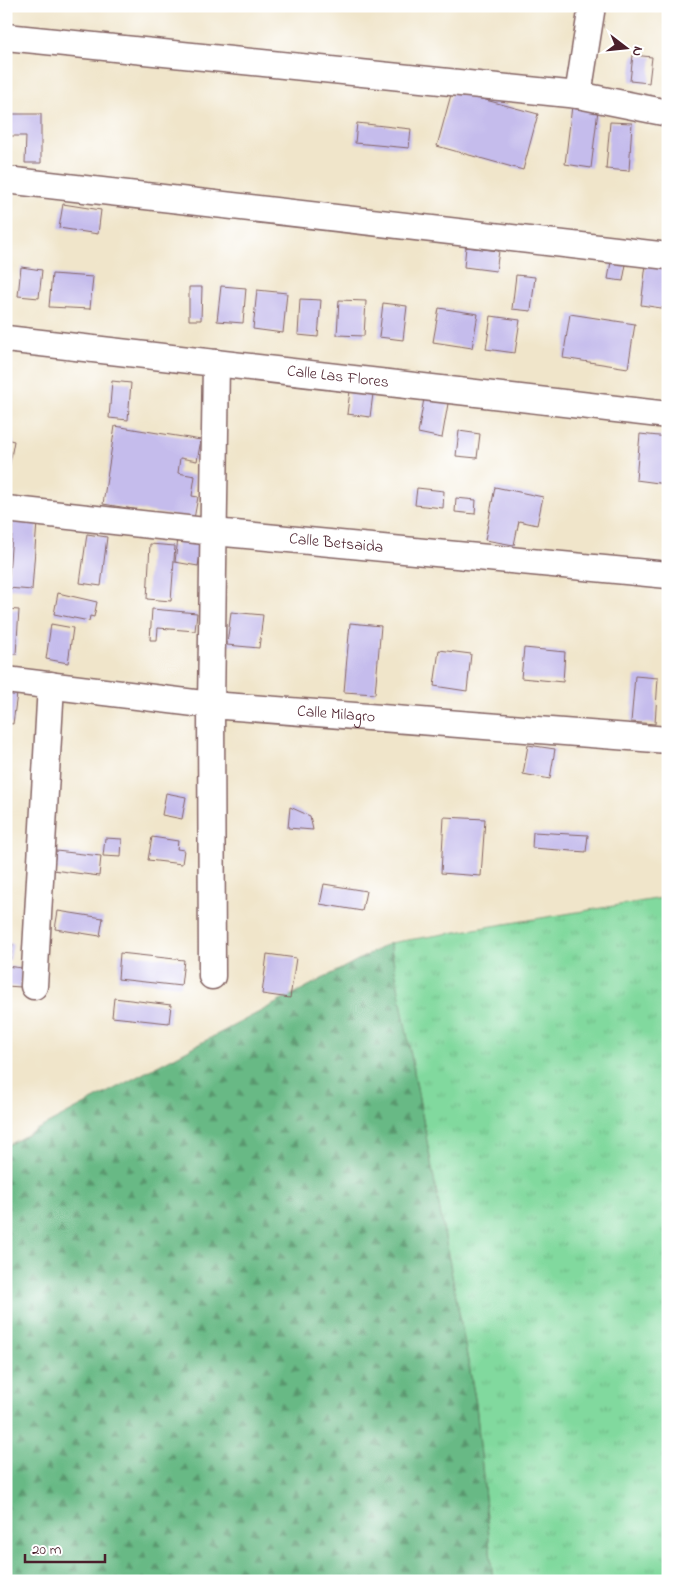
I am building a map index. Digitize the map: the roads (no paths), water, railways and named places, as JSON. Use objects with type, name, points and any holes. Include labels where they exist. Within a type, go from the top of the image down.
[{"type":"street","points":[[578,95],[592,6]]},
{"type":"street","points":[[6,36],[578,95],[668,113]]},
{"type":"street","points":[[6,180],[668,256]]},
{"type":"street","name":"Calle Las Flores","points":[[6,340],[668,415]]},
{"type":"street","points":[[212,976],[211,705],[216,363]]},
{"type":"street","name":"Calle Betsaida","points":[[6,509],[214,532],[668,575]]},
{"type":"street","name":"Calle Milagro","points":[[6,680],[211,705],[668,740]]},
{"type":"street","points":[[34,986],[51,685]]}]
